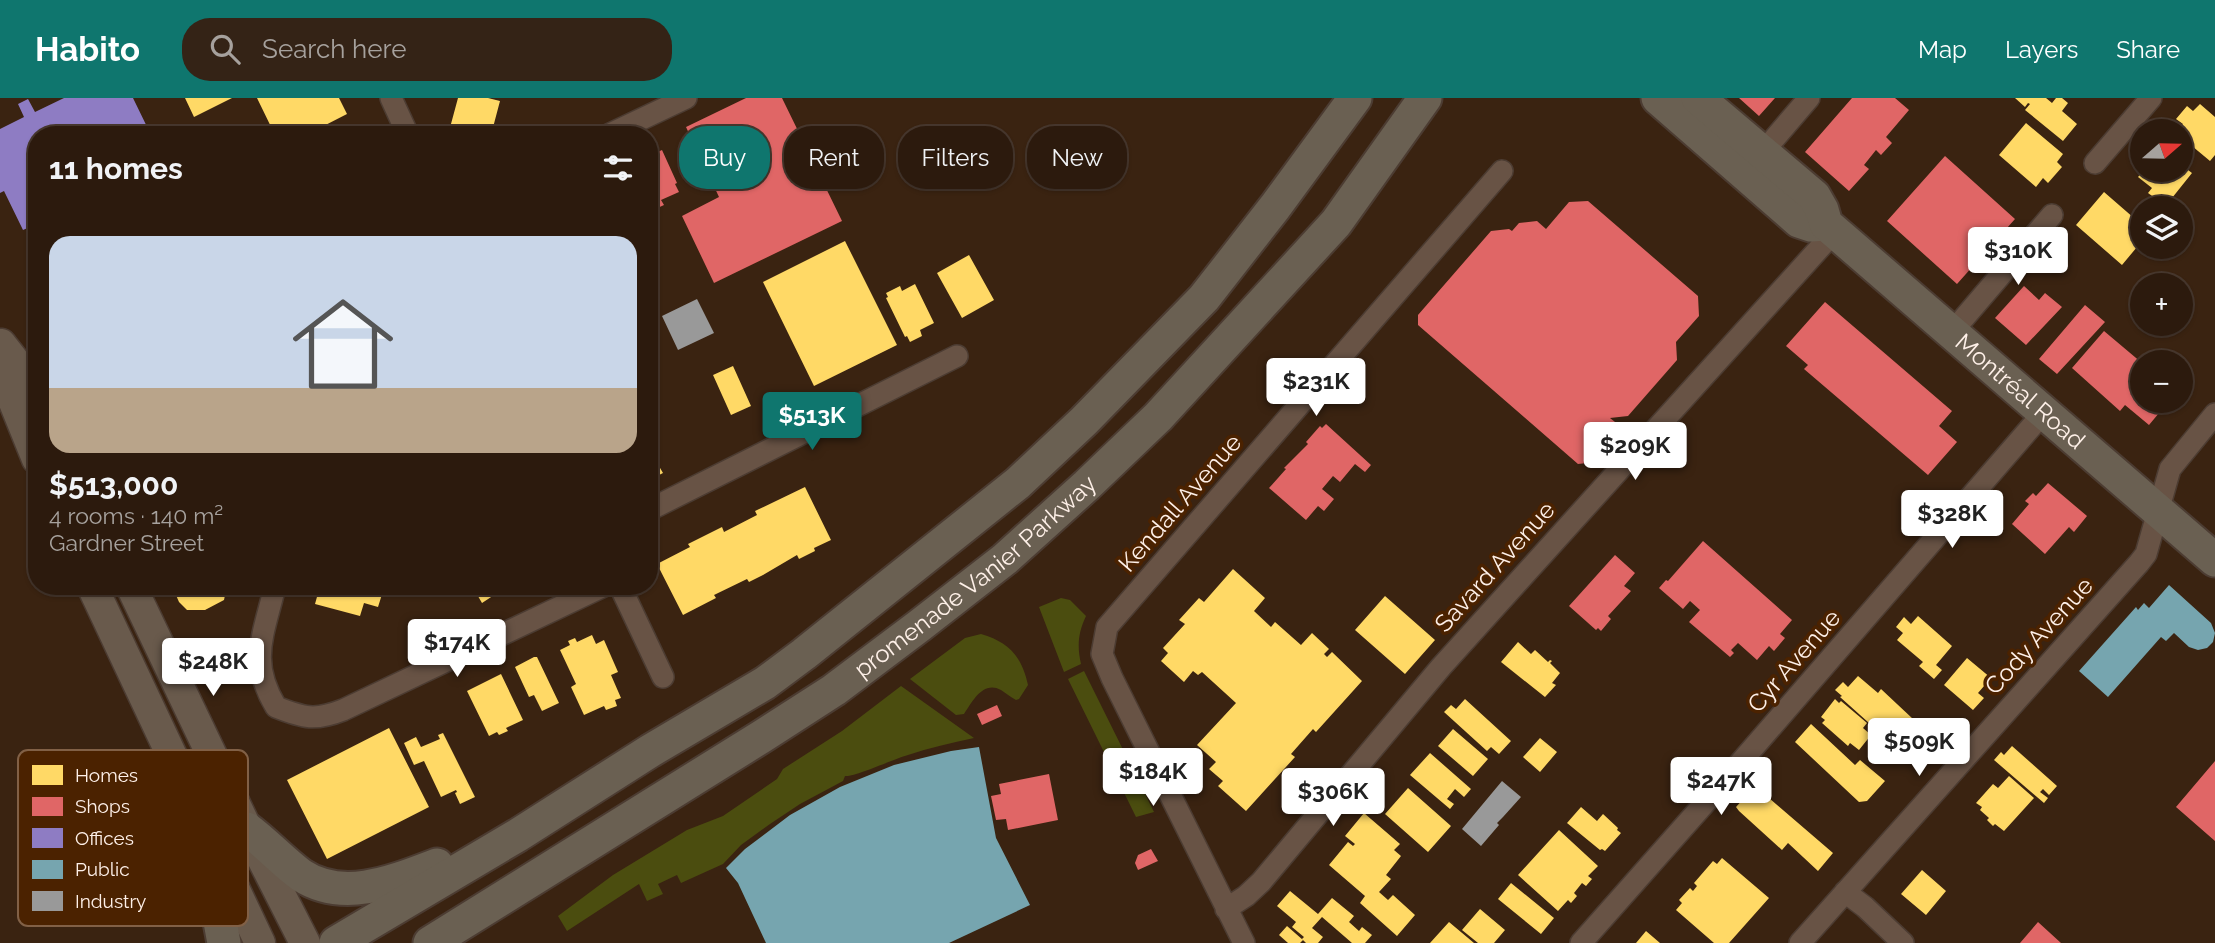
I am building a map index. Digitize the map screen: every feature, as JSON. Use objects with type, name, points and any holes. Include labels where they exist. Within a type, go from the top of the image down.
[{"type":"main road","points":[[336,943],[765,683],[1018,483],[1084,421],[1204,298],[1275,207],[1354,98]]},
{"type":"main road","name":"promenade Vanier Parkway","points":[[435,942],[834,690],[1004,559],[1158,417],[1336,223],[1424,98]]},
{"type":"main road","name":"Montréal Road","points":[[1658,98],[1799,221],[1831,228]]},
{"type":"main road","name":"Montréal Road","points":[[1698,98],[1814,196],[1831,228],[2215,560]]},
{"type":"main road","points":[[1,344],[28,379]]},
{"type":"main road","points":[[1,344],[7,385],[28,436]]},
{"type":"main road","points":[[96,595],[169,750]]},
{"type":"main road","points":[[135,595],[209,750]]},
{"type":"main road","points":[[248,830],[304,877],[334,887],[350,888],[392,882],[518,835]]},
{"type":"main road","points":[[248,831],[305,943]]},
{"type":"main road","points":[[248,918],[260,943]]},
{"type":"street","points":[[627,126],[686,98]]},
{"type":"street","points":[[1762,152],[1809,98]]},
{"type":"street","points":[[2095,163],[2151,98]]},
{"type":"street","points":[[391,126],[395,102]]},
{"type":"street","points":[[395,102],[404,126]]},
{"type":"street","name":"Kendall Avenue","points":[[1226,909],[1102,654],[1107,627],[1502,171]]},
{"type":"street","points":[[1952,332],[2052,215]]},
{"type":"street","name":"Savard Avenue","points":[[1226,909],[1261,882],[1486,617],[1831,228]]},
{"type":"street","points":[[658,506],[957,356]]},
{"type":"street","name":"Cyr Avenue","points":[[1581,943],[2045,411]]},
{"type":"street","name":"Cody Avenue","points":[[1800,943],[2139,563],[2146,554],[2170,469],[2215,414]]},
{"type":"street","points":[[273,595],[260,651],[262,680],[276,707],[301,717],[315,718],[344,710],[585,595]]},
{"type":"street","points":[[624,595],[663,677]]},
{"type":"street","points":[[1845,892],[1866,907],[1903,943]]},
{"type":"street","points":[[1226,909],[1244,943]]},
{"type":"shaded area","points":[[1061,598],[1070,600],[1086,616],[1079,640],[1081,664],[1064,672],[1039,607]]},
{"type":"shaded area","points":[[981,634],[999,641],[1013,652],[1022,666],[1028,685],[1016,700],[995,688],[983,690],[964,714],[956,715],[910,679],[965,638]]},
{"type":"shaded area","points":[[1084,671],[1154,812],[1136,817],[1068,679]]},
{"type":"shaded area","points":[[901,686],[974,738],[924,750],[845,776],[843,781],[770,824],[741,845],[723,864],[681,883],[677,875],[658,884],[663,894],[647,901],[639,884],[567,931],[558,916],[613,875],[687,830],[723,816],[777,779],[783,769],[842,731]]},
{"type":"building: Homes","points":[[185,98],[232,98],[194,117]]},
{"type":"building: Homes","points":[[257,98],[339,98],[347,114],[324,126],[271,126]]},
{"type":"building: Homes","points":[[458,98],[488,98],[500,101],[493,126],[450,126]]},
{"type":"building: Homes","points":[[2015,98],[2046,98],[2052,103],[2056,98],[2062,98],[2068,103],[2062,111],[2077,124],[2063,141],[2025,110],[2030,104],[2025,107]]},
{"type":"building: Homes","points":[[2200,104],[2215,117],[2215,155],[2210,161],[2193,147],[2193,119],[2176,119],[2187,106],[2193,111]]},
{"type":"building: Homes","points":[[2026,123],[2063,154],[2057,162],[2062,167],[2048,183],[2043,178],[2036,187],[1999,155]]},
{"type":"building: Homes","points":[[2144,182],[2185,182],[2174,196],[2152,196],[2148,193],[2152,188]]},
{"type":"building: Homes","points":[[2104,192],[2130,215],[2130,255],[2122,265],[2076,225]]},
{"type":"building: Homes","points":[[845,241],[897,345],[814,386],[763,282]]},
{"type":"building: Homes","points":[[969,255],[994,300],[962,318],[937,273]]},
{"type":"building: Homes","points":[[915,284],[934,323],[920,330],[922,336],[910,342],[907,336],[905,337],[886,293],[900,286],[902,291]]},
{"type":"building: Homes","points":[[733,366],[751,406],[731,415],[713,375]]},
{"type":"building: Homes","points":[[805,487],[831,540],[799,559],[797,555],[749,582],[747,579],[714,595],[716,598],[683,615],[658,563],[722,527],[724,532],[757,515],[755,511]]},
{"type":"building: Homes","points":[[1233,569],[1265,598],[1254,611],[1271,627],[1275,622],[1301,645],[1312,633],[1329,649],[1324,654],[1327,657],[1332,652],[1362,681],[1316,732],[1313,729],[1291,754],[1295,757],[1246,811],[1218,786],[1223,781],[1209,769],[1216,762],[1197,745],[1236,703],[1202,672],[1198,675],[1193,671],[1184,682],[1161,661],[1168,653],[1163,648],[1185,624],[1179,620],[1199,598],[1204,602]]},
{"type":"building: Homes","points":[[176,595],[225,595],[224,600],[205,610],[187,610]]},
{"type":"building: Homes","points":[[318,595],[382,595],[378,607],[364,603],[360,616],[315,604]]},
{"type":"building: Homes","points":[[477,595],[494,595],[482,603]]},
{"type":"building: Homes","points":[[1385,596],[1435,640],[1405,674],[1355,630]]},
{"type":"building: Homes","points":[[1918,616],[1952,646],[1936,665],[1942,670],[1934,679],[1919,666],[1923,662],[1897,640],[1903,633],[1896,627],[1904,617],[1911,624]]},
{"type":"building: Homes","points":[[592,635],[596,644],[604,640],[618,672],[611,675],[621,698],[615,700],[617,706],[606,710],[604,706],[584,715],[571,687],[576,684],[560,650],[570,645],[568,641],[575,638],[577,642]]},
{"type":"building: Homes","points":[[1518,642],[1531,654],[1535,650],[1548,662],[1552,661],[1550,663],[1560,673],[1552,683],[1556,685],[1545,697],[1501,662]]},
{"type":"building: Homes","points":[[537,657],[559,703],[542,711],[534,695],[529,697],[515,667]]},
{"type":"building: Homes","points":[[1967,658],[1991,678],[1978,693],[1984,698],[1973,710],[1944,685]]},
{"type":"building: Homes","points":[[501,674],[523,720],[506,728],[508,731],[489,736],[467,691]]},
{"type":"building: Homes","points":[[1858,676],[1878,693],[1881,689],[1913,719],[1903,731],[1899,728],[1888,740],[1840,697],[1842,696],[1835,690],[1843,682],[1848,687]]},
{"type":"building: Homes","points":[[1465,699],[1511,741],[1499,754],[1491,747],[1487,751],[1444,712],[1451,705],[1456,709]]},
{"type":"building: Homes","points":[[1835,699],[1867,723],[1863,728],[1871,735],[1859,750],[1850,743],[1848,746],[1822,723],[1825,720],[1821,717]]},
{"type":"building: Homes","points":[[1811,724],[1855,765],[1860,760],[1885,781],[1867,801],[1859,802],[1795,742]]},
{"type":"building: Homes","points":[[389,728],[429,807],[327,859],[287,780]]},
{"type":"building: Homes","points":[[1453,729],[1488,759],[1473,776],[1438,746]]},
{"type":"building: Homes","points":[[443,733],[475,797],[460,804],[456,790],[441,797],[424,761],[414,765],[404,743],[416,737],[421,747],[440,739],[438,735]]},
{"type":"building: Homes","points":[[1540,738],[1557,752],[1540,772],[1523,757]]},
{"type":"building: Homes","points":[[2012,746],[2057,786],[2049,795],[2043,789],[2040,792],[2048,798],[2044,803],[1994,760],[2001,752],[2004,755]]},
{"type":"building: Homes","points":[[1430,753],[1471,789],[1464,797],[1455,789],[1447,799],[1454,804],[1450,809],[1410,775]]},
{"type":"building: Homes","points":[[2009,776],[2034,798],[2004,831],[1987,820],[1989,818],[1980,810],[1982,807],[1976,803],[1993,784],[1998,788]]},
{"type":"building: Homes","points":[[1755,786],[1833,853],[1818,871],[1788,843],[1782,850],[1736,807]]},
{"type":"building: Homes","points":[[1408,788],[1451,826],[1428,852],[1385,814]]},
{"type":"building: Homes","points":[[1581,807],[1597,821],[1603,814],[1621,833],[1605,851],[1600,850],[1567,823]]},
{"type":"building: Homes","points":[[1364,813],[1400,844],[1394,850],[1401,856],[1386,875],[1391,879],[1379,892],[1388,900],[1393,895],[1415,915],[1397,936],[1360,903],[1365,896],[1329,865],[1348,842],[1353,846],[1355,844],[1345,836]]},
{"type":"building: Homes","points":[[1559,830],[1598,866],[1588,876],[1592,879],[1586,886],[1582,883],[1574,893],[1577,896],[1571,903],[1568,900],[1558,911],[1518,875]]},
{"type":"building: Homes","points":[[1722,858],[1769,898],[1729,943],[1714,943],[1676,910],[1682,903],[1679,900],[1690,888],[1693,891],[1697,886],[1694,883],[1713,861],[1717,864]]},
{"type":"building: Homes","points":[[1922,870],[1946,891],[1926,915],[1901,894]]},
{"type":"building: Homes","points":[[1511,883],[1554,918],[1541,934],[1498,899]]},
{"type":"building: Homes","points":[[1290,891],[1318,914],[1332,898],[1354,916],[1349,922],[1359,931],[1362,927],[1372,935],[1365,943],[1352,943],[1322,917],[1312,928],[1323,937],[1318,943],[1306,943],[1302,939],[1304,937],[1292,927],[1296,922],[1277,906]]},
{"type":"building: Homes","points":[[1480,909],[1505,930],[1494,943],[1478,943],[1462,930]]},
{"type":"building: Homes","points":[[1449,922],[1474,943],[1430,943]]},
{"type":"building: Homes","points":[[1287,926],[1303,940],[1300,943],[1288,943],[1279,935]]},
{"type":"building: Homes","points":[[1646,931],[1660,943],[1636,943]]},
{"type":"building: Shops","points":[[746,98],[782,98],[796,126],[784,126],[784,189],[826,189],[842,221],[714,283],[682,216],[719,197],[715,189],[770,189],[770,126],[688,126]]},
{"type":"building: Shops","points":[[1739,98],[1775,98],[1759,116]]},
{"type":"building: Shops","points":[[1852,98],[1895,98],[1909,110],[1886,137],[1892,143],[1881,155],[1876,150],[1864,165],[1869,169],[1849,191],[1805,152]]},
{"type":"building: Shops","points":[[662,150],[679,192],[661,200],[664,205],[658,208],[658,152]]},
{"type":"building: Shops","points":[[1945,156],[2015,219],[1957,284],[1887,221]]},
{"type":"building: Shops","points":[[1588,201],[1698,296],[1699,316],[1676,342],[1677,360],[1628,416],[1610,418],[1620,426],[1587,463],[1578,464],[1418,325],[1418,315],[1491,231],[1512,231],[1519,223],[1537,221],[1546,229],[1569,202]]},
{"type":"building: Shops","points":[[2024,286],[2039,300],[2045,293],[2062,307],[2026,345],[1995,318]]},
{"type":"building: Shops","points":[[1825,302],[1952,411],[1939,426],[1957,442],[1928,475],[1804,369],[1808,365],[1786,346]]},
{"type":"building: Shops","points":[[2085,305],[2105,322],[2057,374],[2039,359]]},
{"type":"building: Shops","points":[[2104,331],[2130,353],[2130,409],[2125,405],[2120,411],[2072,368]]},
{"type":"building: Shops","points":[[2135,413],[2159,413],[2149,425]]},
{"type":"building: Shops","points":[[1326,424],[1371,465],[1365,472],[1355,464],[1340,482],[1333,476],[1322,489],[1334,499],[1324,511],[1318,506],[1306,520],[1269,488],[1308,444],[1306,442],[1320,426],[1322,428]]},
{"type":"building: Shops","points":[[2048,483],[2087,516],[2074,532],[2069,527],[2045,554],[2012,524],[2029,504],[2025,501],[2033,493],[2036,496]]},
{"type":"building: Shops","points":[[1703,541],[1792,620],[1780,634],[1785,638],[1774,651],[1769,646],[1757,660],[1738,643],[1731,650],[1734,653],[1730,657],[1689,622],[1700,610],[1690,601],[1683,609],[1659,588]]},
{"type":"building: Shops","points":[[1615,555],[1635,573],[1624,586],[1631,591],[1608,616],[1611,619],[1601,631],[1598,628],[1596,630],[1569,606]]},
{"type":"building: Shops","points":[[997,705],[1002,716],[982,725],[977,714]]},
{"type":"building: Shops","points":[[2215,761],[2215,841],[2176,807]]},
{"type":"building: Shops","points":[[1049,774],[1058,820],[1008,830],[1006,819],[996,820],[991,796],[1001,794],[999,784]]},
{"type":"building: Shops","points":[[1151,849],[1158,861],[1138,870],[1135,863],[1138,855]]},
{"type":"building: Shops","points":[[2038,922],[2061,943],[2020,943]]},
{"type":"building: Offices","points":[[64,98],[133,98],[147,126],[28,126],[28,228],[23,230],[4,191],[0,193],[0,129],[24,117],[18,104],[28,99],[35,112]]},
{"type":"building: Public","points":[[2169,585],[2211,623],[2215,633],[2213,642],[2207,648],[2198,650],[2189,647],[2174,633],[2166,641],[2161,637],[2108,697],[2079,671],[2136,607],[2138,610],[2144,603],[2149,608]]},
{"type":"building: Public","points":[[979,747],[996,838],[1030,905],[949,943],[766,943],[738,883],[726,868],[745,849],[790,815],[840,787],[894,765]]},
{"type":"building: Industry","points":[[697,299],[714,333],[678,350],[662,316]]},
{"type":"building: Industry","points":[[1502,781],[1521,797],[1497,823],[1499,825],[1481,846],[1462,829]]}]
